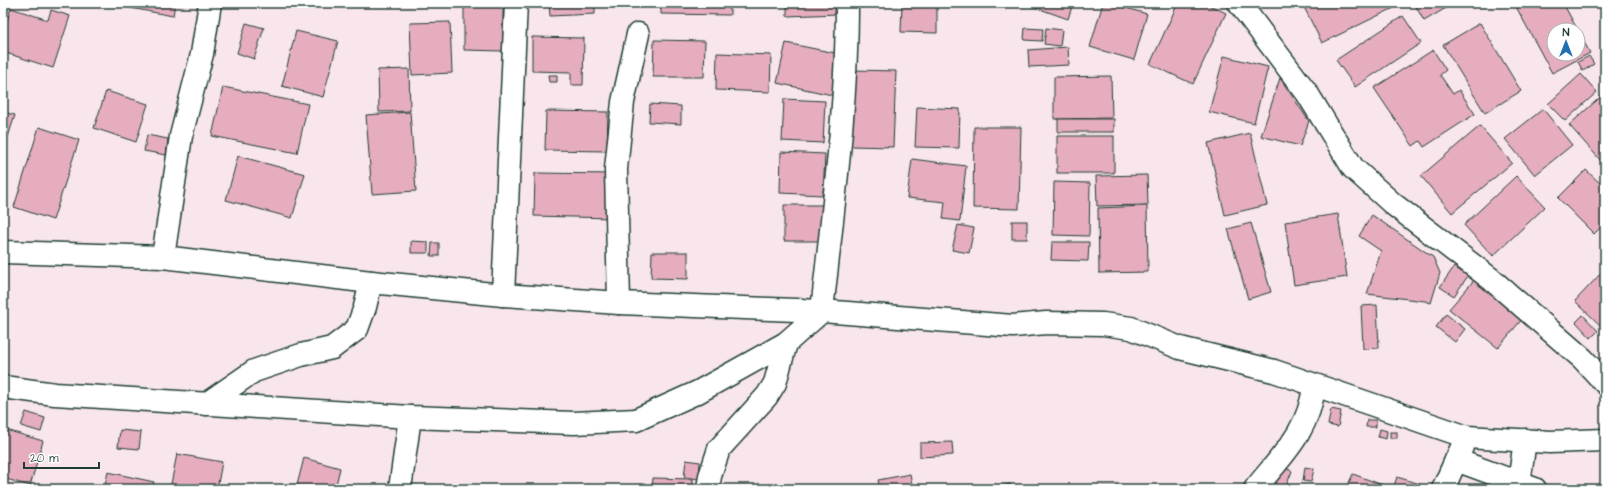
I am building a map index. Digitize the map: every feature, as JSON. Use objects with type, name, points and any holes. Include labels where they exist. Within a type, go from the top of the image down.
[{"type":"street","points":[[163,257],[181,136],[202,54],[210,3]]},
{"type":"street","points":[[503,295],[516,3]]},
{"type":"street","points":[[3,387],[55,394],[410,417],[574,423],[636,420],[698,392],[786,343],[822,312],[837,164],[846,35],[846,3]]},
{"type":"street","points":[[1238,3],[1306,93],[1353,168],[1393,204],[1491,279],[1603,377]]},
{"type":"street","points":[[619,303],[616,169],[623,102],[638,34]]},
{"type":"street","points":[[3,252],[163,257],[371,282],[503,295],[619,303],[822,312],[1013,326],[1046,323],[1103,324],[1131,328],[1180,348],[1274,371],[1314,386],[1467,437],[1550,442],[1605,440]]},
{"type":"street","points":[[206,404],[254,371],[301,355],[332,348],[357,329],[365,307],[371,282]]},
{"type":"street","points":[[708,489],[710,476],[719,449],[767,396],[775,383],[786,343]]},
{"type":"street","points":[[1255,489],[1290,448],[1304,425],[1312,403],[1314,386]]},
{"type":"street","points":[[400,489],[410,417]]},
{"type":"street","points":[[1443,489],[1467,437]]},
{"type":"street","points":[[1456,460],[1527,487],[1525,440]]},
{"type":"building","points":[[104,3],[175,3],[173,16]]},
{"type":"building","points":[[306,3],[346,3],[345,8]]},
{"type":"building","points":[[464,3],[503,3],[503,51],[464,50]]},
{"type":"building","points":[[549,3],[595,3],[595,14],[550,16]]},
{"type":"building","points":[[661,3],[730,3],[730,15],[661,14]]},
{"type":"building","points":[[787,3],[838,3],[838,14],[787,16]]},
{"type":"building","points":[[858,3],[898,3],[898,5],[858,5]]},
{"type":"building","points":[[902,3],[937,3],[937,33],[901,32]]},
{"type":"building","points":[[1023,3],[1073,3],[1068,19]]},
{"type":"building","points":[[1103,3],[1109,3],[1147,14],[1134,60],[1090,47]]},
{"type":"building","points":[[1128,3],[1141,3],[1139,8]]},
{"type":"building","points":[[1178,3],[1205,3],[1226,13],[1193,84],[1150,64]]},
{"type":"building","points":[[1302,3],[1404,3],[1322,43]]},
{"type":"building","points":[[1414,3],[1443,3],[1446,8],[1424,21]]},
{"type":"building","points":[[1514,3],[1563,3],[1574,22],[1546,22],[1546,62]]},
{"type":"building","points":[[11,8],[48,20],[51,10],[70,16],[53,68],[3,52],[3,33]]},
{"type":"building","points":[[1403,16],[1421,43],[1355,87],[1336,60]]},
{"type":"building","points":[[450,22],[452,73],[412,75],[410,23]]},
{"type":"building","points":[[246,23],[264,28],[254,59],[237,53]]},
{"type":"building","points":[[1480,23],[1521,91],[1485,113],[1443,45]]},
{"type":"building","points":[[1025,28],[1043,29],[1042,41],[1024,40]]},
{"type":"building","points":[[1046,28],[1062,30],[1060,46],[1044,44]]},
{"type":"building","points":[[296,31],[338,41],[323,97],[282,86]]},
{"type":"building","points":[[532,37],[584,38],[583,85],[571,85],[571,72],[532,71]]},
{"type":"building","points":[[654,40],[705,41],[704,77],[653,77]]},
{"type":"building","points":[[786,43],[840,54],[832,95],[777,83]]},
{"type":"building","points":[[1586,46],[1590,53],[1586,55]]},
{"type":"building","points":[[1068,47],[1069,65],[1029,67],[1028,50]]},
{"type":"building","points":[[1433,50],[1446,70],[1440,75],[1453,94],[1459,90],[1475,114],[1424,147],[1420,141],[1413,146],[1374,88]]},
{"type":"building","points":[[717,53],[771,55],[770,92],[716,90]]},
{"type":"building","points":[[1224,56],[1268,67],[1254,123],[1209,112]]},
{"type":"building","points":[[1589,56],[1594,64],[1583,71],[1578,62],[1586,62],[1586,58]]},
{"type":"building","points":[[1546,62],[1573,62],[1552,73]]},
{"type":"building","points":[[409,69],[410,111],[379,112],[378,70]]},
{"type":"building","points":[[852,70],[896,71],[893,147],[850,146]]},
{"type":"building","points":[[1581,74],[1597,92],[1565,121],[1548,104]]},
{"type":"building","points":[[548,75],[557,75],[557,82],[549,82]]},
{"type":"building","points":[[1111,76],[1112,118],[1054,119],[1054,77]]},
{"type":"building","points":[[1280,78],[1309,121],[1300,146],[1261,136]]},
{"type":"building","points":[[223,87],[308,104],[297,153],[212,136]]},
{"type":"building","points":[[106,91],[148,104],[136,142],[94,128]]},
{"type":"building","points":[[1605,93],[1605,160],[1602,162],[1569,125]]},
{"type":"building","points":[[784,99],[825,101],[823,143],[782,141]]},
{"type":"building","points":[[650,104],[681,106],[681,124],[649,122]]},
{"type":"building","points":[[917,107],[960,109],[959,148],[915,147]]},
{"type":"building","points":[[1543,109],[1572,145],[1535,175],[1505,139]]},
{"type":"building","points":[[546,111],[608,112],[607,151],[545,150]]},
{"type":"building","points":[[3,112],[15,115],[3,153]]},
{"type":"building","points":[[410,112],[416,191],[372,194],[366,115]]},
{"type":"building","points":[[1058,119],[1114,119],[1114,132],[1058,132]]},
{"type":"building","points":[[1480,126],[1512,163],[1452,213],[1421,176]]},
{"type":"building","points":[[39,127],[79,140],[53,220],[14,207]]},
{"type":"building","points":[[974,127],[1021,127],[1019,209],[973,208]]},
{"type":"building","points":[[1250,133],[1267,205],[1225,215],[1208,143]]},
{"type":"building","points":[[147,135],[168,139],[166,155],[144,151]]},
{"type":"building","points":[[1057,136],[1114,136],[1114,173],[1057,173]]},
{"type":"building","points":[[781,152],[825,154],[823,195],[780,193]]},
{"type":"building","points":[[238,156],[305,174],[292,218],[226,200]]},
{"type":"building","points":[[912,159],[966,166],[960,221],[943,219],[945,202],[907,198]]},
{"type":"building","points":[[1586,170],[1605,188],[1605,223],[1594,234],[1558,198]]},
{"type":"building","points":[[535,173],[613,174],[612,218],[534,216]]},
{"type":"building","points":[[1147,175],[1148,205],[1097,206],[1096,176]]},
{"type":"building","points":[[1516,176],[1545,207],[1493,256],[1464,225]]},
{"type":"building","points":[[1054,182],[1090,183],[1089,236],[1053,235]]},
{"type":"building","points":[[784,205],[822,205],[823,241],[784,241]]},
{"type":"building","points":[[1147,206],[1148,272],[1099,273],[1098,208]]},
{"type":"building","points":[[1338,214],[1347,277],[1294,285],[1285,222]]},
{"type":"building","points":[[1372,215],[1433,257],[1440,273],[1431,303],[1367,294],[1381,251],[1359,236]]},
{"type":"building","points":[[1012,221],[1027,221],[1027,239],[1012,239]]},
{"type":"building","points":[[1251,223],[1271,292],[1248,299],[1228,229]]},
{"type":"building","points":[[958,225],[974,228],[969,253],[952,250]]},
{"type":"building","points":[[411,241],[428,242],[428,253],[411,253]]},
{"type":"building","points":[[1052,242],[1089,242],[1088,261],[1051,260]]},
{"type":"building","points":[[432,243],[439,243],[439,256],[431,256]]},
{"type":"building","points":[[652,252],[688,252],[688,279],[651,278]]},
{"type":"building","points":[[1454,267],[1468,276],[1454,296],[1440,287]]},
{"type":"building","points":[[1604,270],[1605,324],[1602,327],[1575,301]]},
{"type":"building","points":[[1475,279],[1523,318],[1498,348],[1449,309]]},
{"type":"building","points":[[1377,305],[1379,348],[1363,349],[1361,306]]},
{"type":"building","points":[[1446,314],[1465,329],[1455,342],[1436,327]]},
{"type":"building","points":[[1583,315],[1598,331],[1591,338],[1576,322]]},
{"type":"building","points":[[1331,409],[1341,411],[1338,427],[1328,425]]},
{"type":"building","points":[[26,412],[45,418],[41,432],[21,426]]},
{"type":"building","points":[[1367,420],[1376,420],[1376,427],[1366,427]]},
{"type":"building","points":[[3,429],[43,441],[30,486],[3,478]]},
{"type":"building","points":[[1380,429],[1387,431],[1386,439],[1378,437]]},
{"type":"building","points":[[120,430],[141,432],[139,449],[118,447]]},
{"type":"building","points":[[1390,432],[1397,432],[1397,438],[1390,438]]},
{"type":"building","points":[[952,442],[953,455],[920,457],[920,443]]},
{"type":"building","points":[[177,454],[222,462],[217,489],[170,489]]},
{"type":"building","points":[[304,458],[340,468],[335,489],[296,489]]},
{"type":"building","points":[[686,460],[700,462],[699,479],[684,477]]},
{"type":"building","points":[[1280,466],[1292,471],[1285,489],[1275,489],[1271,487]]},
{"type":"building","points":[[1305,467],[1314,469],[1311,482],[1303,481]]},
{"type":"building","points":[[108,472],[154,482],[152,489],[104,489]]},
{"type":"building","points":[[910,474],[913,489],[880,489],[878,480]]},
{"type":"building","points":[[1353,474],[1388,487],[1387,489],[1346,489]]},
{"type":"building","points":[[1397,477],[1420,484],[1419,489],[1393,489]]},
{"type":"building","points":[[653,478],[693,479],[693,489],[652,489]]},
{"type":"building","points":[[1010,484],[1012,489],[987,489]]},
{"type":"building","points":[[1139,486],[1139,489],[1090,489],[1090,487]]}]
